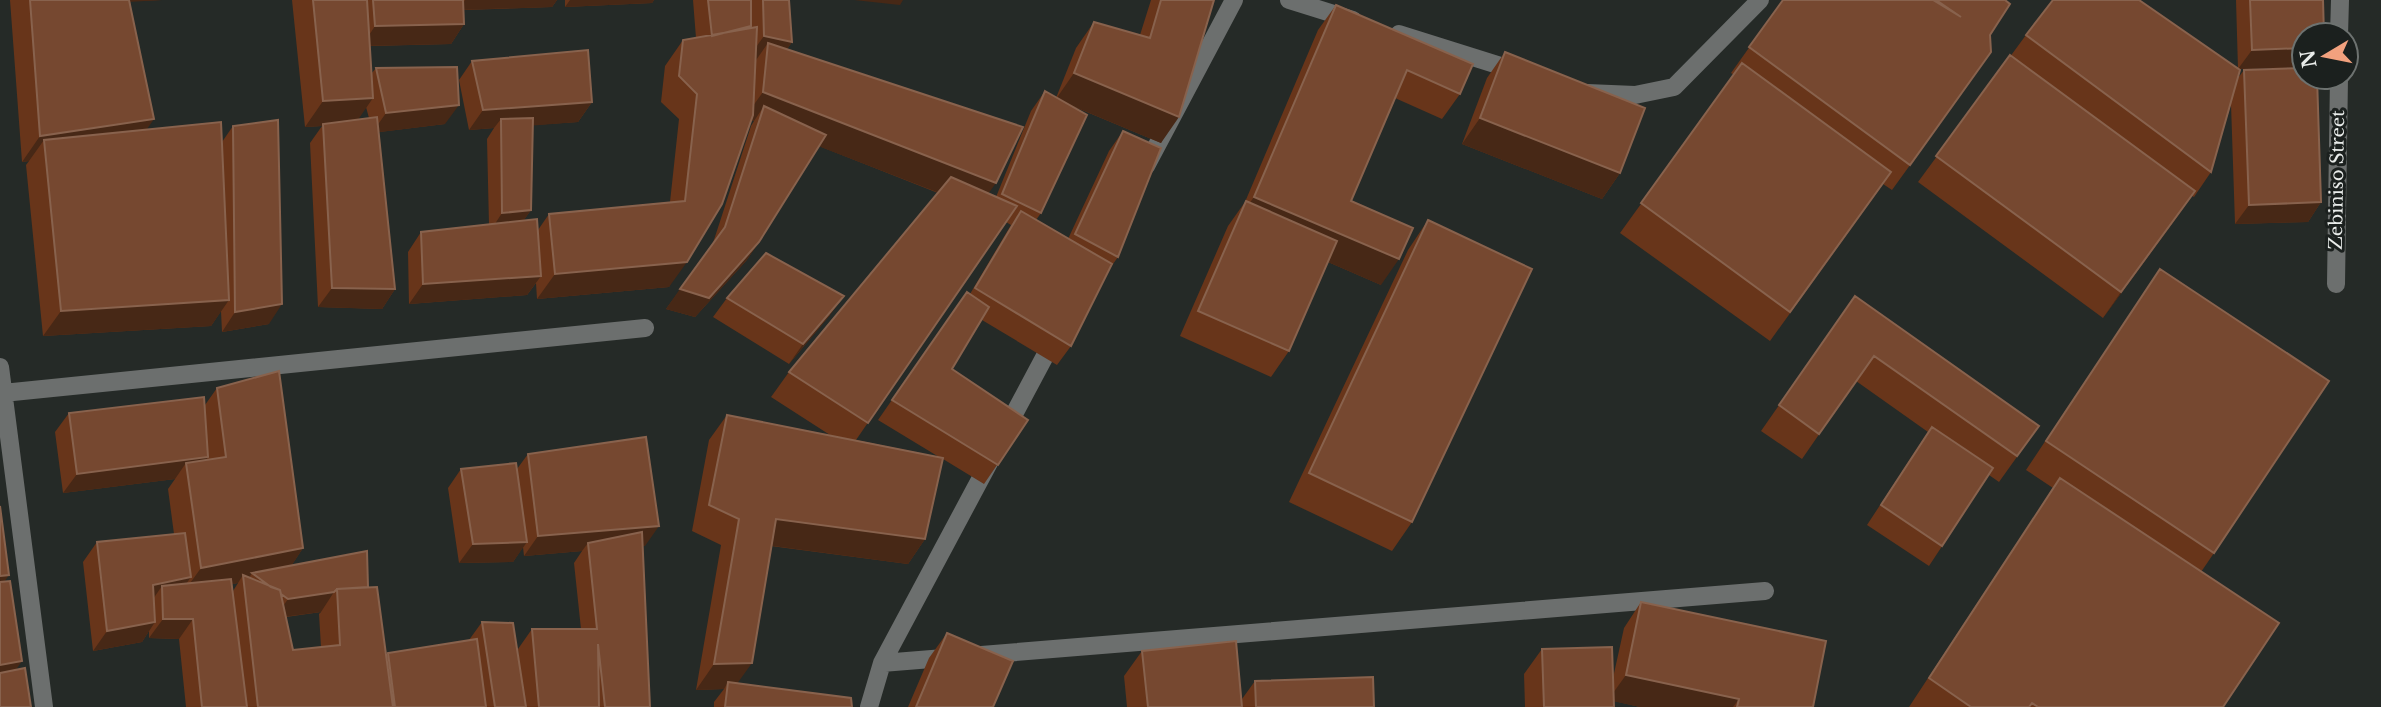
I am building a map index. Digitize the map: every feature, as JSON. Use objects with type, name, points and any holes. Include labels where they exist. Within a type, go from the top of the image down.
[{"type":"street","points":[[1136,184],[1234,0]]},
{"type":"street","points":[[1289,0],[1534,77]]},
{"type":"street","points":[[1573,89],[1586,93],[1635,95],[1674,87],[1760,0]]},
{"type":"street","points":[[2339,21],[2340,0]]},
{"type":"street","name":"Zebiniso Street","points":[[2336,284],[2339,91]]},
{"type":"street","points":[[869,707],[882,663],[1065,319]]},
{"type":"street","points":[[4,393],[645,328]]},
{"type":"street","points":[[0,367],[44,707]]},
{"type":"street","points":[[882,663],[1765,592]]},
{"type":"building","points":[[30,0],[129,0],[154,119],[40,136]]},
{"type":"building","points":[[313,0],[367,0],[373,98],[323,101]]},
{"type":"building","points":[[373,0],[463,0],[464,24],[375,26]]},
{"type":"building","points":[[708,0],[751,0],[751,26],[712,36]]},
{"type":"building","points":[[763,0],[789,0],[792,42],[764,36]]},
{"type":"building","points":[[1161,0],[1214,0],[1179,117],[1074,73],[1094,22],[1150,38]]},
{"type":"building","points":[[1783,0],[1933,0],[1961,17],[1936,0],[2005,0],[2010,4],[1990,35],[1991,52],[1910,165],[1749,47]]},
{"type":"building","points":[[2053,0],[2139,0],[2240,70],[2211,172],[2026,35]]},
{"type":"building","points":[[2250,0],[2323,0],[2324,21],[2290,21],[2290,49],[2252,50]]},
{"type":"building","points":[[1336,5],[1473,64],[1460,94],[1407,70],[1351,201],[1413,228],[1399,259],[1254,197]]},
{"type":"building","points":[[757,27],[753,115],[722,204],[687,262],[555,274],[549,214],[685,201],[697,94],[679,76],[683,40]]},
{"type":"building","points":[[768,43],[1023,127],[996,183],[763,92]]},
{"type":"building","points":[[588,50],[592,102],[483,110],[472,61]]},
{"type":"building","points":[[1505,52],[1645,108],[1620,173],[1480,118]]},
{"type":"building","points":[[2010,55],[2195,191],[2121,292],[1936,156]]},
{"type":"building","points":[[1742,63],[1891,172],[1790,312],[1641,203]]},
{"type":"building","points":[[457,67],[459,105],[386,113],[376,68]]},
{"type":"building","points":[[2290,68],[2290,91],[2317,91],[2321,202],[2249,205],[2244,70]]},
{"type":"building","points":[[1045,91],[1087,115],[1041,213],[1002,194]]},
{"type":"building","points":[[764,106],[826,135],[759,242],[709,298],[680,289],[725,227]]},
{"type":"building","points":[[377,117],[395,289],[332,288],[323,124]]},
{"type":"building","points":[[533,118],[531,210],[502,213],[501,119]]},
{"type":"building","points":[[278,120],[282,304],[235,312],[233,126]]},
{"type":"building","points":[[221,122],[229,300],[61,311],[44,140]]},
{"type":"building","points":[[1123,131],[1161,148],[1118,257],[1075,234]]},
{"type":"building","points":[[951,177],[1017,206],[868,423],[789,372]]},
{"type":"building","points":[[1246,201],[1337,241],[1289,351],[1198,311]]},
{"type":"building","points":[[1021,211],[1112,264],[1071,346],[975,288]]},
{"type":"building","points":[[537,219],[541,276],[423,284],[421,232]]},
{"type":"building","points":[[1428,220],[1532,269],[1412,522],[1309,473]]},
{"type":"building","points":[[766,253],[844,296],[803,344],[727,298]]},
{"type":"building","points":[[2160,269],[2329,381],[2214,553],[2046,441]]},
{"type":"building","points":[[967,292],[989,307],[952,369],[1028,420],[998,465],[892,400]]},
{"type":"building","points":[[1855,296],[2039,426],[2017,456],[1874,356],[1819,434],[1779,405]]},
{"type":"building","points":[[279,371],[303,548],[201,568],[186,463],[226,457],[217,388]]},
{"type":"building","points":[[204,397],[208,457],[77,474],[69,413]]},
{"type":"building","points":[[727,415],[943,458],[925,539],[776,519],[752,663],[714,664],[739,519],[709,505]]},
{"type":"building","points":[[1932,427],[1993,468],[1942,546],[1881,505]]},
{"type":"building","points":[[646,437],[659,526],[538,536],[528,454]]},
{"type":"building","points":[[516,463],[527,542],[473,544],[461,469]]},
{"type":"building","points":[[2060,478],[2279,623],[2223,707],[2038,707],[2032,703],[2029,707],[1971,707],[1929,678]]},
{"type":"building","points":[[0,506],[9,575],[0,576]]},
{"type":"building","points":[[642,532],[650,707],[605,707],[598,644],[599,707],[539,707],[532,629],[597,629],[588,543]]},
{"type":"building","points":[[185,533],[191,577],[153,585],[155,622],[107,631],[97,542]]},
{"type":"building","points":[[367,551],[368,587],[337,589],[334,592],[288,599],[280,590],[271,587],[252,573]]},
{"type":"building","points":[[243,575],[280,590],[293,650],[340,645],[337,589],[377,587],[393,707],[258,707]]},
{"type":"building","points":[[231,579],[247,707],[202,707],[193,619],[163,619],[162,586]]},
{"type":"building","points":[[10,581],[22,661],[0,665],[0,582]]},
{"type":"building","points":[[1641,602],[1826,641],[1813,707],[1737,707],[1739,699],[1626,675]]},
{"type":"building","points":[[482,622],[513,623],[526,707],[495,707]]},
{"type":"building","points":[[947,633],[1013,661],[993,707],[916,707]]},
{"type":"building","points":[[477,639],[486,707],[395,707],[388,653]]},
{"type":"building","points":[[1236,641],[1242,707],[1148,707],[1142,651]]},
{"type":"building","points":[[1612,647],[1614,707],[1544,707],[1542,649]]},
{"type":"building","points":[[25,668],[31,707],[0,707],[0,673]]},
{"type":"building","points":[[1373,677],[1374,707],[1256,707],[1255,681]]},
{"type":"building","points":[[728,682],[851,698],[852,707],[725,707]]}]
